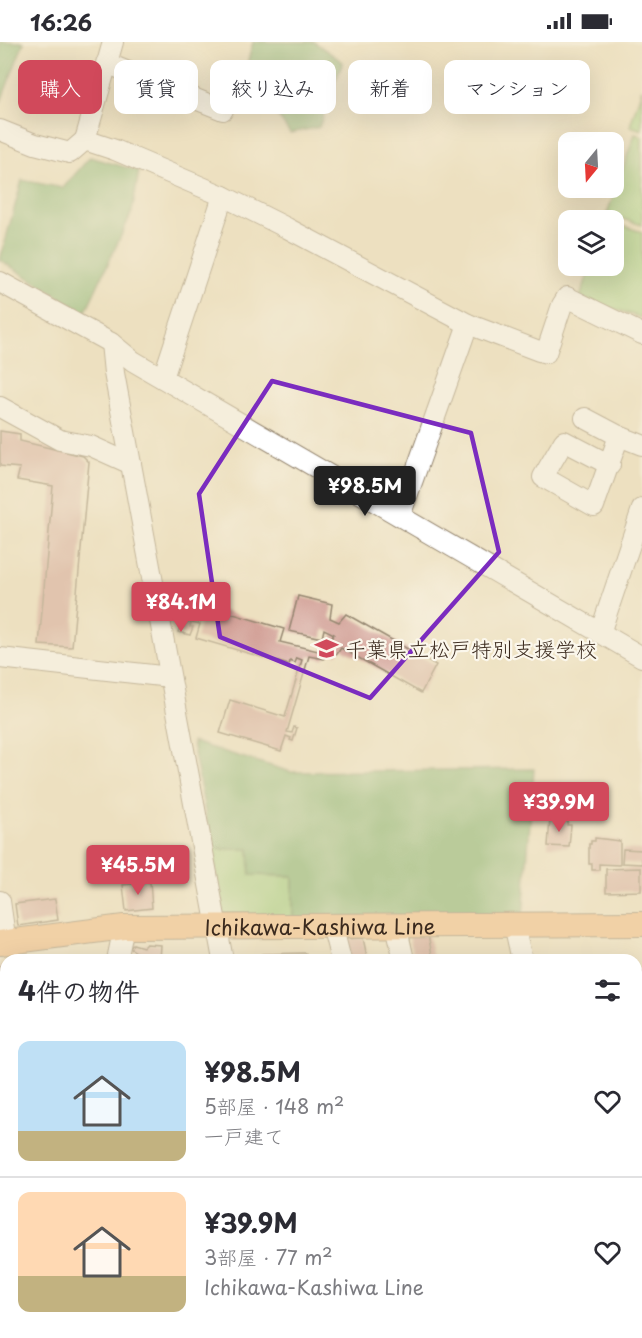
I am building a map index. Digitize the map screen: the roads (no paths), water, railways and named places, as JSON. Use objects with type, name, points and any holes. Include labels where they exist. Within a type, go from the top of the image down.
[{"type":"main road","name":"Ichikawa-Kashiwa Line","points":[[3,943],[124,927],[642,924]]},
{"type":"street","points":[[0,130],[35,144],[70,153],[85,140],[113,42]]},
{"type":"street","points":[[106,63],[210,105]]},
{"type":"street","points":[[85,140],[115,150],[223,196],[318,243],[468,324],[546,353],[562,305],[567,297],[642,334]]},
{"type":"street","points":[[164,378],[223,196]]},
{"type":"street","points":[[0,282],[111,343],[133,361],[642,657]]},
{"type":"street","points":[[400,516],[468,324]]},
{"type":"street","points":[[111,343],[114,373],[211,886],[222,954]]},
{"type":"street","points":[[0,407],[60,440],[91,446],[131,464]]},
{"type":"street","points":[[585,418],[642,445]]},
{"type":"street","points":[[610,465],[619,436]]},
{"type":"street","points":[[600,633],[635,557],[642,509]]},
{"type":"street","points":[[0,658],[170,677]]},
{"type":"street","points":[[0,901],[3,943]]},
{"type":"street","points":[[514,924],[521,954]]},
{"type":"street","points":[[333,925],[339,954]]},
{"type":"street","points":[[396,925],[403,954]]},
{"type":"street","points":[[118,954],[124,927]]},
{"type":"place","name":"千葉県立松戸特別支援学校","points":[[327,648]]}]
